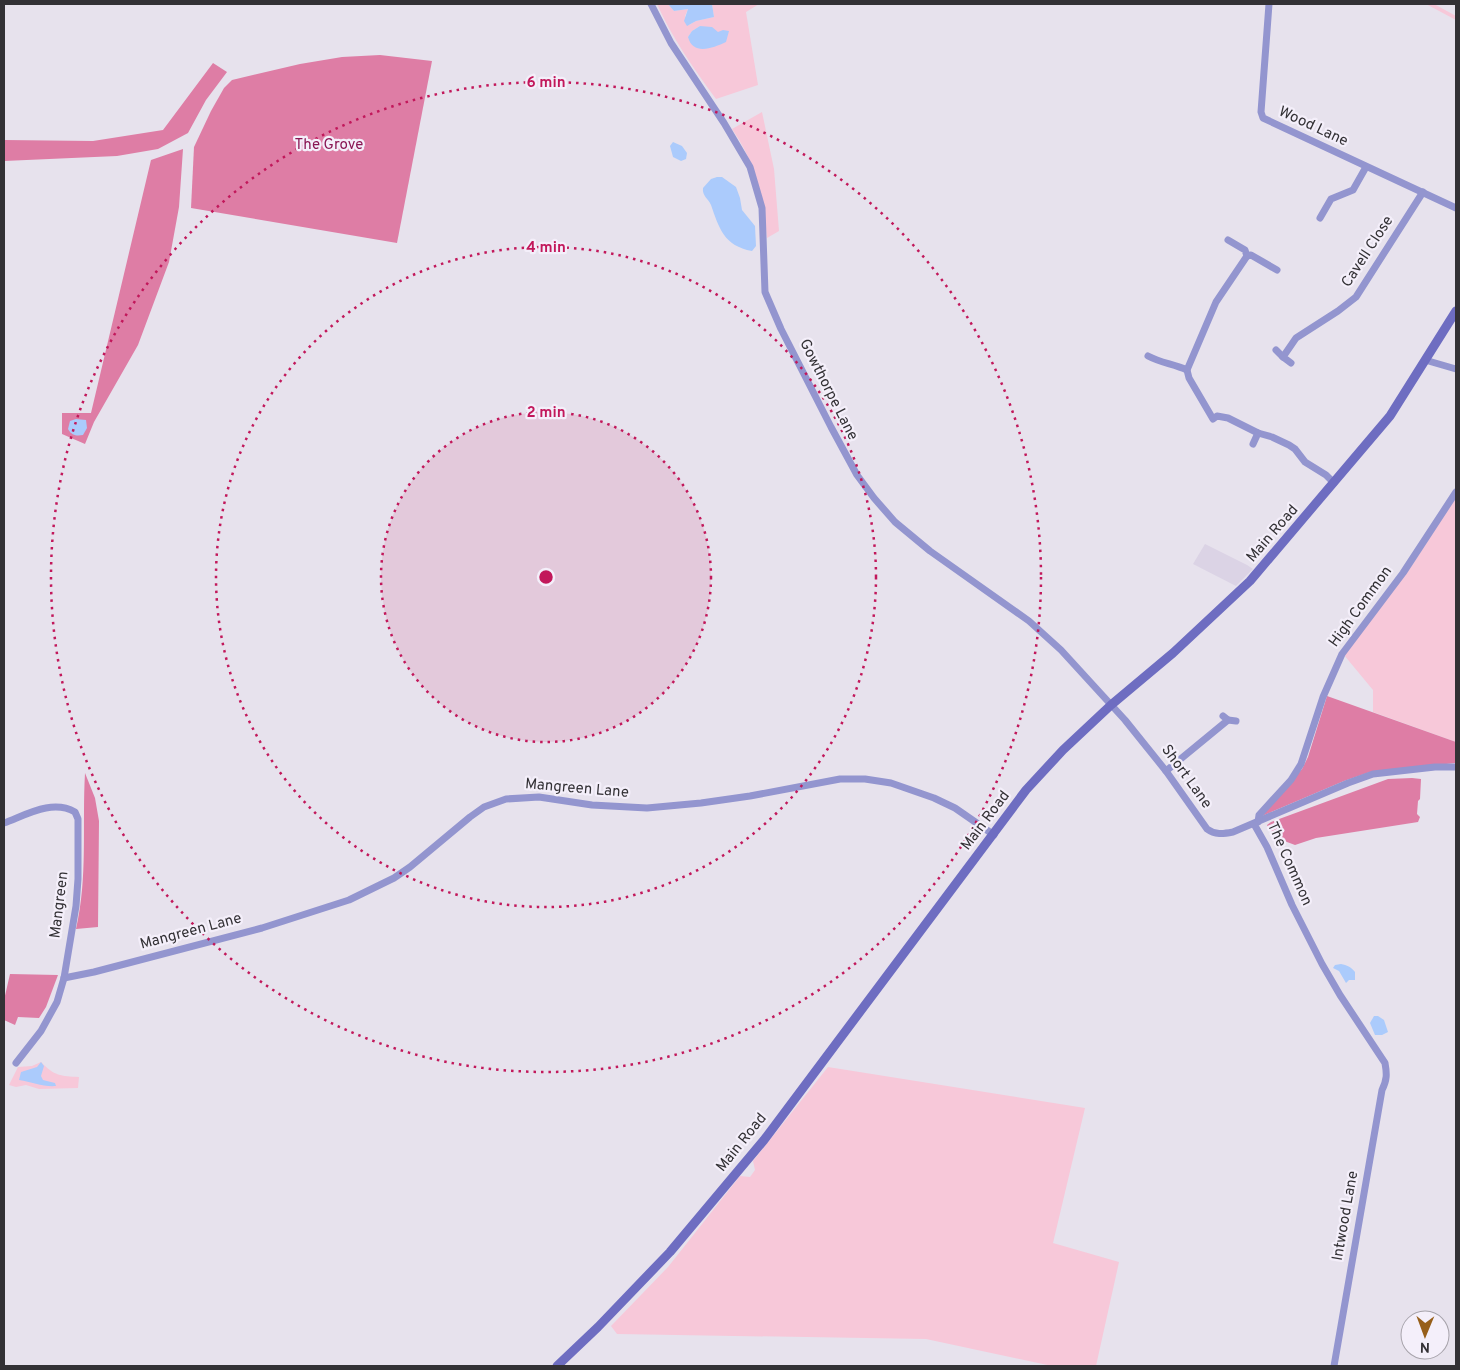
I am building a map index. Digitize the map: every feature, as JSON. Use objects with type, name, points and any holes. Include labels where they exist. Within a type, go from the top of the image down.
[{"type":"main road","name":"Main Road","points":[[557,1366],[598,1327],[670,1252],[764,1140],[1026,790],[1063,750],[1111,705],[1173,653],[1250,581],[1334,483],[1390,416],[1456,310]]},
{"type":"street","name":"Gowthorpe Lane","points":[[652,4],[671,43],[724,123],[750,167],[762,208],[765,292],[785,337],[857,475],[895,522],[1045,634],[1111,705]]},
{"type":"street","name":"Wood Lane","points":[[1269,4],[1262,104],[1263,118],[1456,208]]},
{"type":"street","points":[[1320,218],[1331,199],[1353,190],[1366,166]]},
{"type":"street","name":"Cavell Close","points":[[1283,357],[1296,338],[1356,297],[1423,192]]},
{"type":"street","points":[[1228,240],[1245,250],[1247,256]]},
{"type":"street","points":[[1247,256],[1251,255],[1277,270]]},
{"type":"street","points":[[1247,256],[1216,302],[1187,370],[1189,378],[1213,418],[1217,416],[1228,418],[1258,434],[1272,437],[1295,449],[1305,462],[1326,475],[1334,483]]},
{"type":"street","points":[[1276,350],[1291,363]]},
{"type":"street","points":[[1148,356],[1160,363],[1174,364],[1187,370]]},
{"type":"street","points":[[1425,360],[1456,369]]},
{"type":"street","points":[[1253,444],[1258,434]]},
{"type":"street","name":"High Common","points":[[1256,823],[1259,815],[1291,780],[1302,764],[1323,697],[1342,654],[1403,573],[1456,492]]},
{"type":"street","name":"Short Lane","points":[[1111,705],[1166,771],[1210,831],[1224,834],[1256,823]]},
{"type":"street","points":[[1166,771],[1229,719]]},
{"type":"street","name":"The Common","points":[[1387,1071],[1385,1063],[1322,964],[1292,906],[1256,823],[1373,774],[1435,767],[1456,767]]},
{"type":"street","name":"Mangreen Lane","points":[[64,978],[94,972],[262,928],[349,900],[394,878],[410,867],[470,816],[484,807],[506,799],[539,798],[592,805],[647,808],[701,804],[840,779],[865,779],[891,783],[934,798],[954,808],[994,834]]},
{"type":"street","name":"Mangreen","points":[[4,823],[52,806],[69,808],[77,815],[76,906],[64,978],[57,1002],[41,1031],[16,1063]]},
{"type":"street","name":"Intwood Lane","points":[[1334,1366],[1382,1090],[1387,1079],[1387,1071]]},
{"type":"shaded area","points":[[657,4],[668,4],[674,11],[688,9],[685,16],[689,25],[696,21],[714,17],[712,4],[759,4],[746,12],[758,85],[716,99],[669,29]],"holes":[[[700,26],[718,32],[688,37],[692,31]]]},
{"type":"shaded area","points":[[1426,4],[1434,4],[1456,16],[1456,20]]},
{"type":"shaded area","points":[[762,112],[774,169],[779,231],[767,238],[763,208],[753,168],[732,129]]},
{"type":"shaded area","points":[[1456,497],[1456,742],[1373,712],[1373,690],[1344,655],[1413,564]]},
{"type":"shaded area","points":[[1205,544],[1253,569],[1236,586],[1193,564]]},
{"type":"shaded area","points":[[41,1062],[58,1074],[79,1077],[78,1088],[39,1089],[26,1085],[16,1087],[9,1085],[18,1067],[32,1066]]},
{"type":"shaded area","points":[[828,1067],[1085,1108],[1053,1243],[1119,1262],[1096,1366],[1052,1366],[926,1339],[617,1334],[611,1326],[668,1267],[740,1176],[750,1177],[755,1170],[753,1161]]},
{"type":"green space","name":"The Grove","points":[[380,55],[432,61],[397,243],[191,208],[194,147],[224,88],[232,80],[300,64],[342,57]]},
{"type":"green space","points":[[213,63],[227,72],[206,100],[188,133],[158,149],[117,156],[4,161],[4,140],[93,141],[163,130]]},
{"type":"green space","points":[[183,149],[179,207],[169,262],[138,345],[94,422],[85,444],[62,434],[62,413],[91,413],[151,160]]},
{"type":"green space","points":[[1327,696],[1456,742],[1456,763],[1370,772],[1262,816],[1302,769],[1308,757]]},
{"type":"green space","points":[[85,773],[95,798],[99,821],[98,927],[76,929],[82,890]]},
{"type":"green space","points":[[1388,779],[1421,779],[1417,814],[1420,817],[1418,822],[1316,838],[1295,845],[1279,839],[1267,825]]},
{"type":"green space","points":[[10,974],[58,975],[46,1007],[39,1018],[18,1017],[15,1025],[4,1020],[4,1000]]},
{"type":"water","points":[[668,4],[712,4],[714,17],[696,21],[687,26],[684,21],[688,9],[674,11]]},
{"type":"water","points":[[700,26],[712,27],[718,32],[723,30],[729,31],[726,42],[704,49],[694,47],[688,37],[692,31]]},
{"type":"water","points":[[673,142],[682,146],[687,153],[686,159],[681,161],[673,157],[670,146]]},
{"type":"water","points":[[722,177],[736,187],[742,210],[755,226],[756,246],[752,251],[735,245],[724,235],[711,205],[704,195],[703,188],[711,179]]},
{"type":"water","points":[[76,419],[86,420],[87,428],[83,435],[75,435],[68,429],[70,421]]},
{"type":"water","points":[[1335,965],[1349,966],[1355,972],[1355,980],[1349,980],[1346,983],[1339,971],[1333,968]]},
{"type":"water","points":[[1374,1016],[1384,1020],[1388,1032],[1382,1035],[1375,1035],[1370,1023]]},
{"type":"water","points":[[41,1062],[44,1066],[41,1076],[43,1080],[55,1083],[56,1086],[19,1080],[21,1072],[37,1067]]}]
